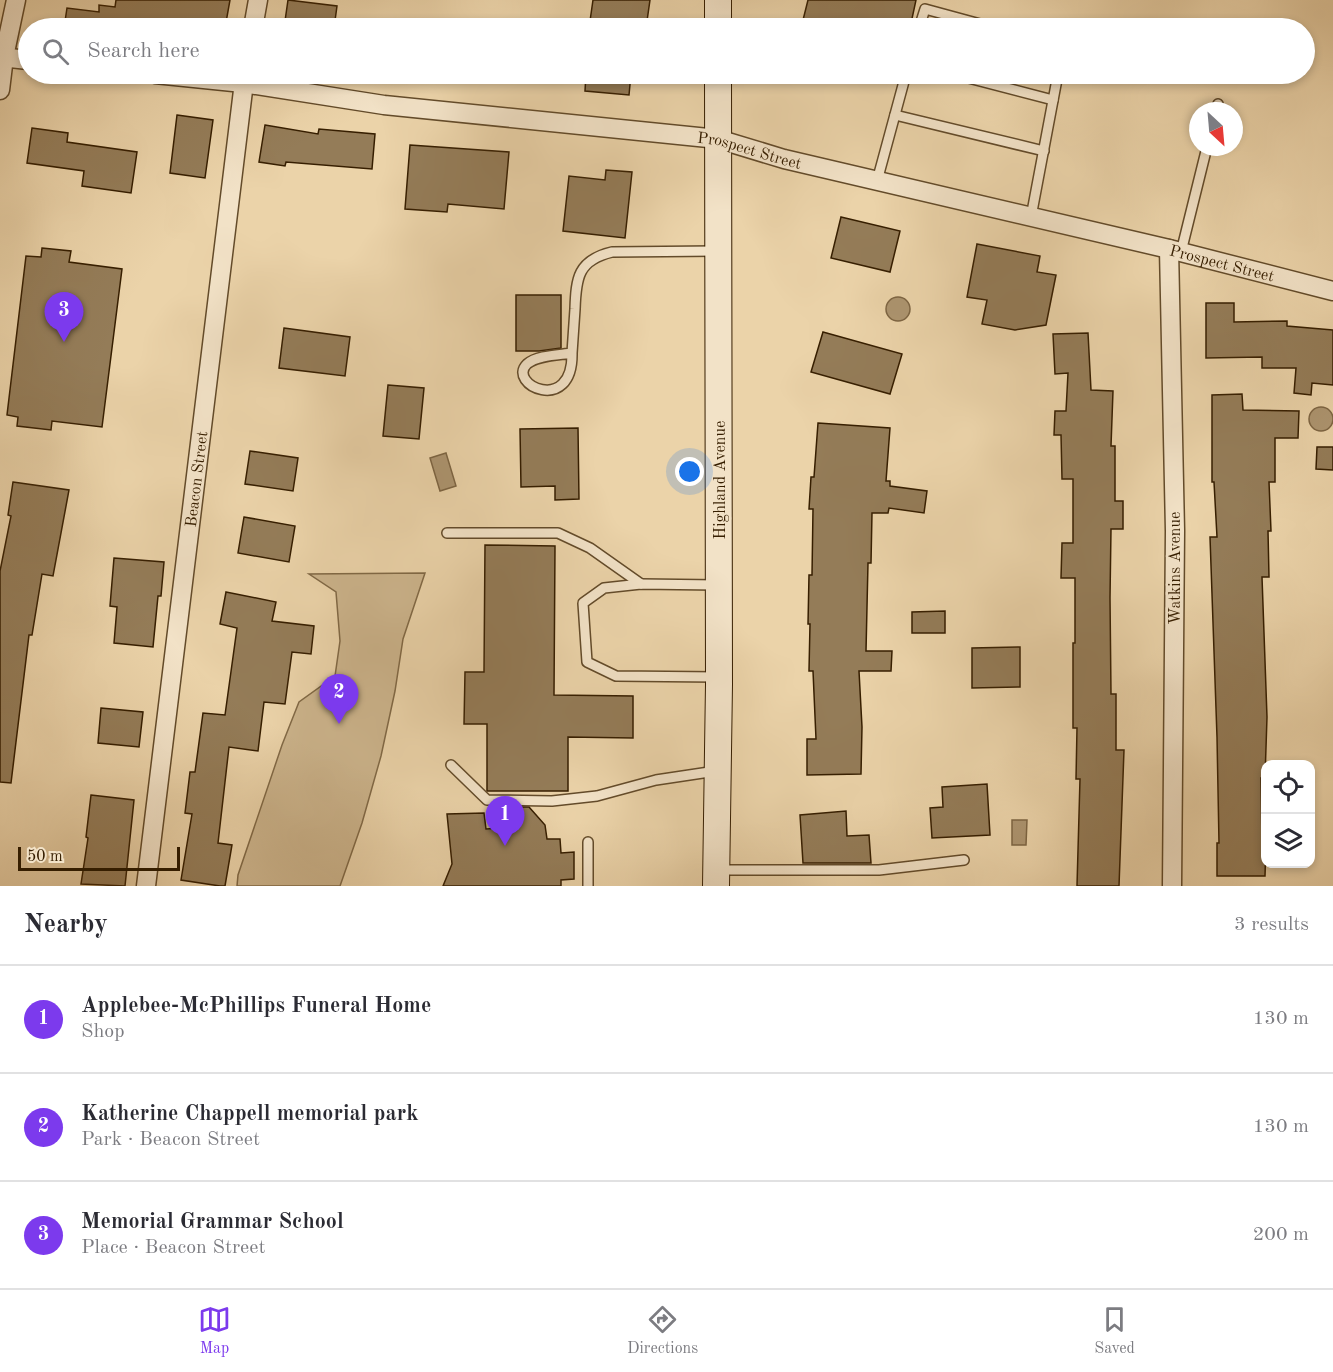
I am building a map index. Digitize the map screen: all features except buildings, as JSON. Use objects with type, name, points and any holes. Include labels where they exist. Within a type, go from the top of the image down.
[{"type":"street","points":[[0,90],[2,57],[15,0]]},
{"type":"street","points":[[255,18],[258,0]]},
{"type":"street","points":[[718,0],[718,18]]},
{"type":"street","points":[[2,57],[18,59]]},
{"type":"street","name":"Beacon Street","points":[[146,886],[243,84]]},
{"type":"street","name":"Prospect Street","points":[[275,84],[384,105],[718,139],[784,159],[1175,251],[1333,291]]},
{"type":"street","name":"Highland Avenue","points":[[717,878],[718,84]]},
{"type":"street","name":"Watkins Avenue","points":[[1172,886],[1175,251]]},
{"type":"lane","points":[[922,18],[925,9],[958,18]]},
{"type":"lane","points":[[877,181],[903,84]]},
{"type":"lane","points":[[991,84],[1053,100]]},
{"type":"lane","points":[[1031,217],[1056,84]]},
{"type":"lane","points":[[895,115],[1044,152]]},
{"type":"lane","points":[[1175,251],[1204,156]]},
{"type":"lane","points":[[572,353],[535,359],[528,363],[524,368],[527,382],[532,388],[541,391],[549,390],[559,386],[567,379],[573,369],[576,283],[583,267],[592,260],[612,252],[718,251]]},
{"type":"lane","points":[[447,533],[558,533],[590,548],[641,584]]},
{"type":"lane","points":[[719,585],[641,584],[604,588],[583,603],[587,662],[616,676],[719,677]]},
{"type":"lane","points":[[451,765],[487,800],[552,801],[597,796],[656,780],[718,770]]},
{"type":"lane","points":[[588,842],[588,886]]},
{"type":"lane","points":[[717,878],[879,870],[964,860]]},
{"type":"shaded area","points":[[898,297],[903,298],[909,304],[909,314],[903,320],[898,321],[893,320],[887,314],[886,309],[887,304],[893,298]]},
{"type":"shaded area","points":[[1321,407],[1326,408],[1332,414],[1332,424],[1326,430],[1321,431],[1316,430],[1310,424],[1309,419],[1310,414],[1316,408]]},
{"type":"shaded area","points":[[446,453],[456,486],[440,491],[430,458]]},
{"type":"shaded area","points":[[425,573],[403,639],[381,756],[362,823],[340,886],[237,886],[238,875],[299,702],[335,676],[340,641],[336,592],[309,574]]},
{"type":"shaded area","points":[[1012,820],[1027,820],[1026,845],[1012,845]]},
{"type":"place","name":"Memorial Grammar School","points":[[64,342]]},
{"type":"place","name":"Katherine Chappell memorial park","points":[[339,724]]},
{"type":"place","name":"Applebee-McPhillips Funeral Home","points":[[505,846]]}]
